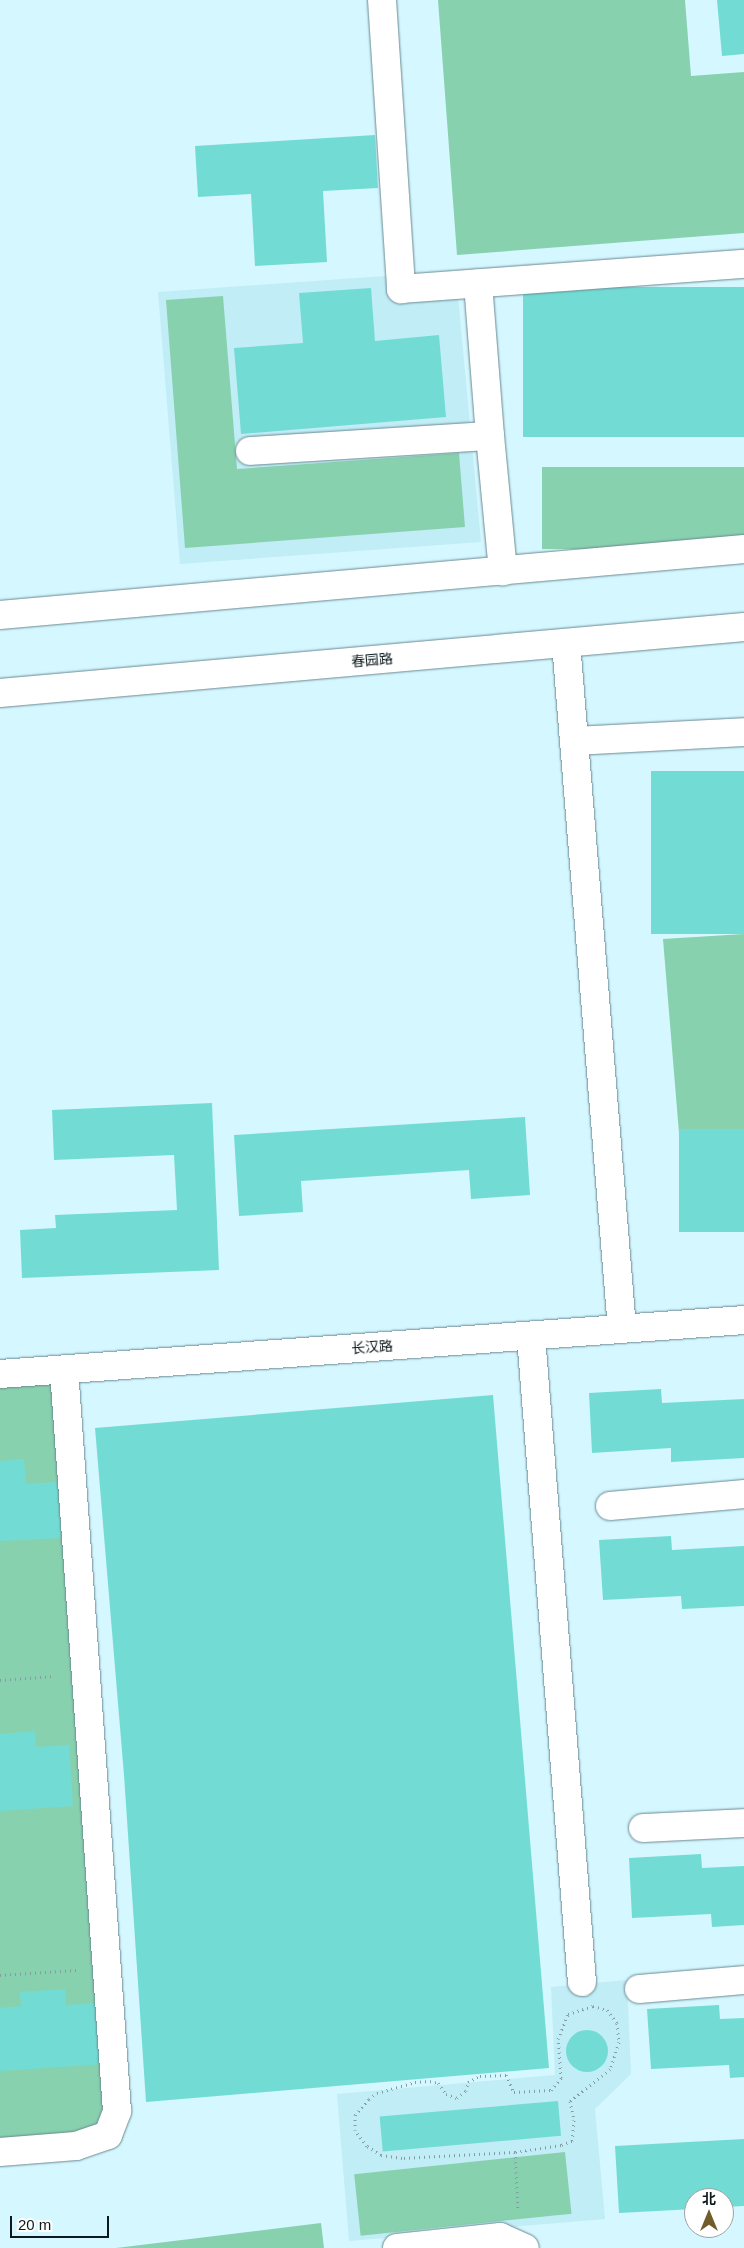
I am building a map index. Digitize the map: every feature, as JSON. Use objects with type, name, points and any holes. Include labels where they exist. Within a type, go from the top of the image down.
[{"type":"main road","points":[[382,0],[400,289],[744,264]]},
{"type":"main road","points":[[478,283],[503,571]]},
{"type":"main road","points":[[250,451],[490,436]]},
{"type":"main road","points":[[0,615],[744,549]]},
{"type":"main road","name":"春园路","points":[[0,693],[744,627]]},
{"type":"main road","points":[[566,643],[622,1329]]},
{"type":"main road","points":[[574,741],[744,732]]},
{"type":"main road","name":"长汉路","points":[[0,1374],[744,1320]]},
{"type":"main road","points":[[531,1336],[582,1982]]},
{"type":"main road","points":[[0,2152],[76,2146],[108,2135],[117,2112],[64,1370]]},
{"type":"main road","points":[[610,1506],[744,1494]]},
{"type":"main road","points":[[643,1828],[744,1823]]},
{"type":"main road","points":[[638,1989],[744,1980]]},
{"type":"main road","points":[[397,2248],[500,2238],[522,2247]]},
{"type":"path","points":[[0,1680],[86,1675]]},
{"type":"path","points":[[0,1975],[107,1968]]},
{"type":"path","points":[[593,2006],[607,2010],[617,2023],[619,2042],[610,2069],[570,2101],[574,2120],[572,2141],[561,2145],[515,2152],[402,2158],[381,2156],[367,2146],[355,2130],[355,2115],[362,2105],[377,2093],[415,2082],[430,2081],[438,2083],[446,2094],[457,2098],[466,2091],[468,2082],[480,2076],[506,2075],[514,2092],[551,2090],[561,2078],[558,2039],[568,2014],[593,2006]]},
{"type":"path","points":[[515,2152],[522,2247]]},
{"type":"shaded area","points":[[400,275],[457,285],[481,542],[180,564],[158,292]]},
{"type":"shaded area","points":[[627,1980],[631,2074],[595,2109],[605,2219],[349,2241],[337,2094],[555,2075],[551,1987]]},
{"type":"green space","points":[[438,0],[685,0],[691,76],[744,72],[744,233],[457,255]]},
{"type":"green space","points":[[223,296],[237,469],[459,453],[465,527],[185,548],[166,300]]},
{"type":"green space","points":[[542,467],[744,467],[744,549],[542,549]]},
{"type":"green space","points":[[744,934],[744,1129],[679,1133],[663,939]]},
{"type":"green space","points":[[64,1370],[108,2135],[0,2152],[0,1374]]},
{"type":"green space","points":[[565,2152],[571,2214],[361,2236],[354,2174]]},
{"type":"green space","points":[[321,2223],[324,2248],[116,2248]]},
{"type":"building","points":[[717,0],[744,0],[744,54],[722,56]]},
{"type":"building","points":[[375,135],[378,188],[323,191],[327,262],[255,266],[251,194],[198,197],[195,146]]},
{"type":"building","points":[[523,287],[744,287],[744,437],[523,437]]},
{"type":"building","points":[[371,288],[375,341],[439,335],[446,417],[241,434],[234,348],[303,343],[299,293]]},
{"type":"building","points":[[651,771],[744,771],[744,934],[651,934]]},
{"type":"building","points":[[212,1103],[219,1270],[22,1278],[20,1230],[56,1228],[55,1215],[177,1210],[174,1155],[54,1160],[52,1110]]},
{"type":"building","points":[[525,1117],[530,1195],[471,1199],[469,1170],[301,1181],[303,1212],[239,1216],[234,1135]]},
{"type":"building","points":[[679,1129],[744,1129],[744,1232],[679,1232]]},
{"type":"building","points":[[661,1389],[662,1403],[744,1399],[744,1458],[671,1462],[671,1448],[592,1453],[589,1393]]},
{"type":"building","points":[[493,1395],[549,2068],[146,2102],[124,1775],[95,1428]]},
{"type":"building","points":[[24,1459],[26,1484],[57,1482],[61,1538],[0,1541],[0,1461]]},
{"type":"building","points":[[671,1536],[672,1550],[744,1546],[744,1606],[682,1609],[681,1596],[603,1600],[599,1540]]},
{"type":"building","points":[[35,1731],[36,1747],[69,1745],[73,1806],[0,1811],[0,1734]]},
{"type":"building","points":[[701,1854],[702,1868],[744,1866],[744,1925],[712,1927],[711,1914],[632,1918],[629,1858]]},
{"type":"building","points":[[65,1989],[66,2005],[99,2003],[103,2064],[0,2071],[0,2008],[21,2006],[20,1992]]},
{"type":"building","points":[[719,2005],[720,2019],[744,2018],[744,2077],[730,2078],[729,2065],[651,2069],[647,2009]]},
{"type":"building","points":[[587,2030],[602,2036],[608,2051],[602,2066],[587,2072],[572,2066],[566,2051],[572,2036]]},
{"type":"building","points":[[558,2101],[561,2136],[383,2151],[380,2117]]},
{"type":"building","points":[[744,2139],[744,2206],[734,2206],[734,2188],[684,2188],[684,2210],[619,2213],[615,2146]]}]
